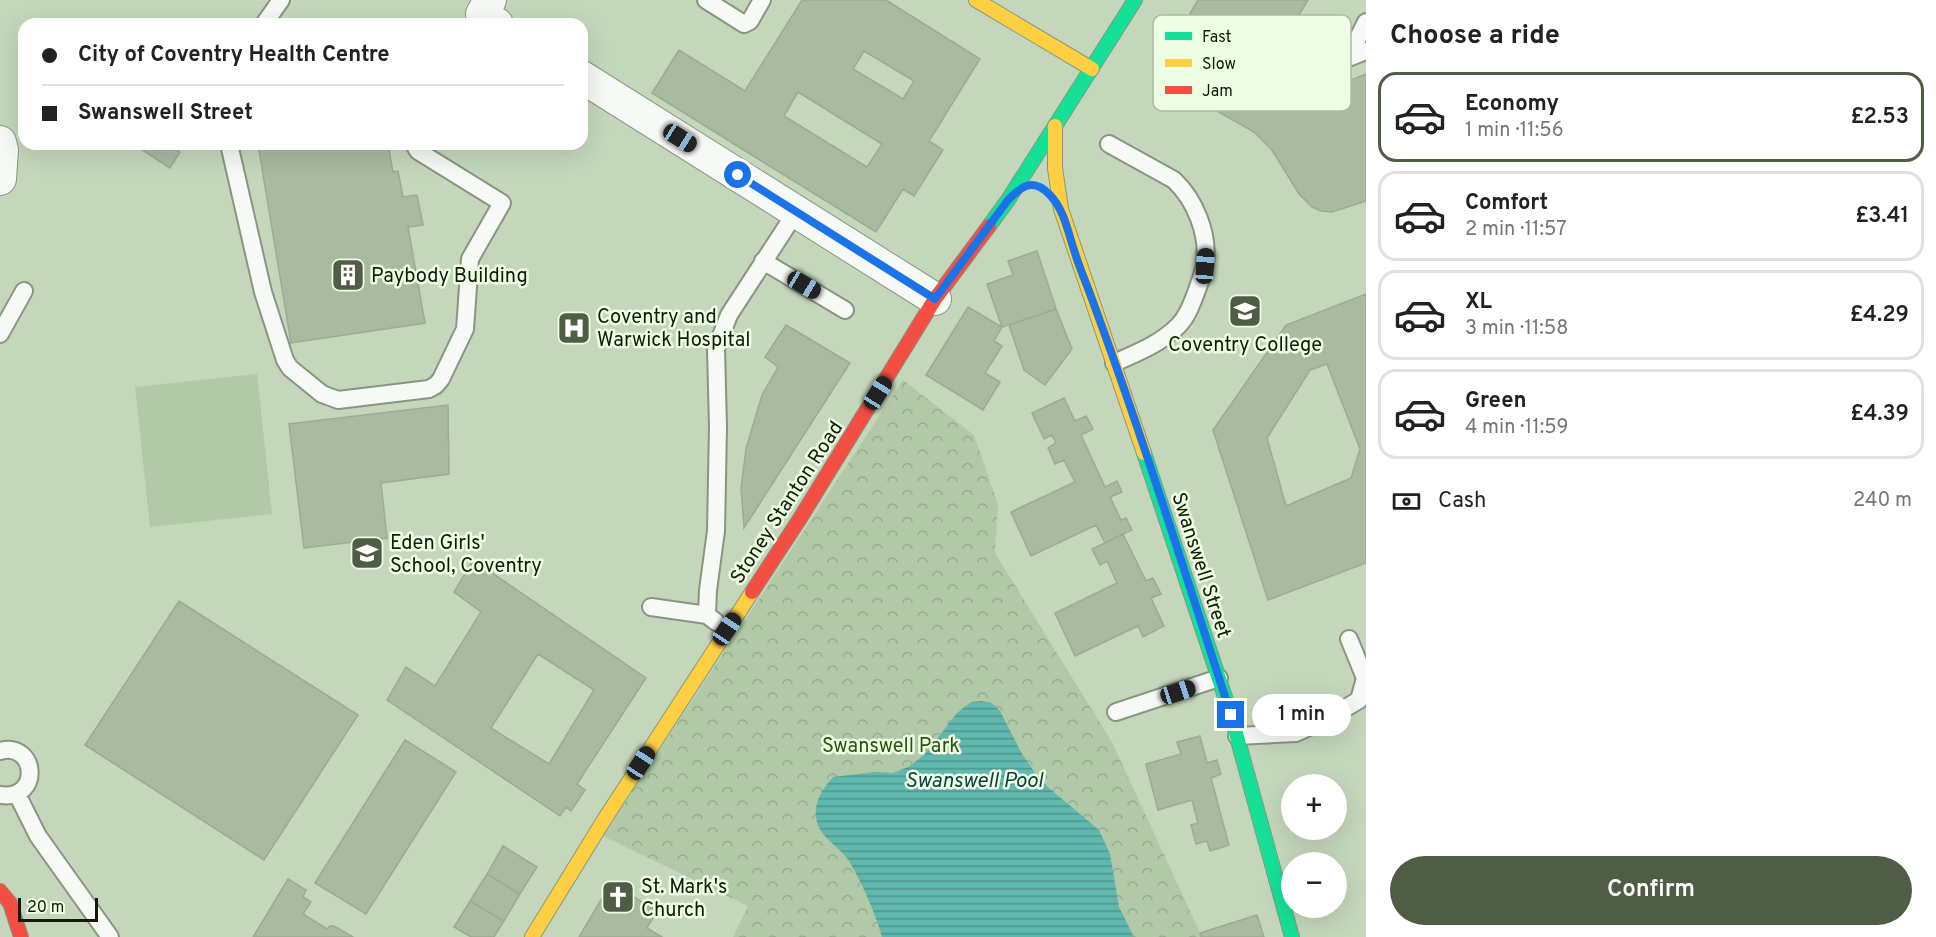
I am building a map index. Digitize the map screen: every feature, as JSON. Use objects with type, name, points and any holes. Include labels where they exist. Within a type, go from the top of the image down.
[{"type":"main road","points":[[976,0],[1092,69]]},
{"type":"main road","name":"Stoney Stanton Road","points":[[532,937],[727,629],[799,520],[935,299],[1008,200],[1135,0]]},
{"type":"main road","name":"Swanswell Street","points":[[1055,126],[1055,168],[1061,209],[1219,678],[1292,937]]},
{"type":"main road","points":[[1008,200],[1022,187],[1030,185]]},
{"type":"main road","name":"Swanswell Street","points":[[1043,190],[1061,209]]},
{"type":"main road","points":[[0,891],[31,924]]},
{"type":"main road","points":[[10,903],[21,937]]},
{"type":"street","points":[[588,81],[935,299]]},
{"type":"street","points":[[0,142],[2,150],[0,179]]},
{"type":"lane","points":[[268,18],[281,0]]},
{"type":"lane","points":[[706,0],[744,24],[750,21],[762,0]]},
{"type":"lane","points":[[1351,52],[1366,22]]},
{"type":"lane","points":[[1351,57],[1366,51]]},
{"type":"lane","points":[[1109,144],[1174,180],[1181,187],[1202,226],[1206,250],[1205,266],[1191,305],[1179,325],[1161,340],[1114,363]]},
{"type":"lane","points":[[230,150],[263,292],[285,360],[290,368],[322,394],[338,400],[429,389],[441,379],[465,329],[470,259],[502,203],[417,150]]},
{"type":"lane","points":[[707,615],[716,531],[718,426],[716,349],[729,315],[796,212]]},
{"type":"lane","points":[[764,261],[845,310]]},
{"type":"lane","points":[[0,334],[24,291]]},
{"type":"lane","points":[[651,607],[707,615],[727,629]]},
{"type":"lane","points":[[1237,736],[1296,733],[1327,719],[1359,700],[1365,678],[1349,639]]},
{"type":"lane","points":[[1116,712],[1219,678]]},
{"type":"lane","points":[[0,751],[18,752],[28,763],[30,777],[23,790],[8,795],[110,937]]},
{"type":"green space","points":[[257,374],[272,514],[150,527],[135,387]]},
{"type":"green space","name":"Swanswell Park","points":[[903,380],[974,435],[998,504],[995,553],[1112,742],[1202,937],[733,937],[748,906],[603,836]]},
{"type":"water","name":"Swanswell Pool","points":[[971,702],[992,703],[1000,711],[1021,752],[1035,773],[1049,788],[1099,830],[1110,854],[1119,907],[1134,937],[882,937],[868,898],[849,861],[819,828],[816,809],[819,798],[833,777],[875,772],[893,773],[910,766],[926,753],[957,713]]},
{"type":"building","points":[[802,0],[886,0],[980,59],[929,141],[943,150],[914,196],[903,189],[876,232],[652,93],[679,50],[745,91]],"holes":[[[864,51],[914,81],[903,99],[853,69]],[[798,92],[882,144],[867,167],[784,116]]]},
{"type":"building","points":[[1198,0],[1308,0],[1299,15],[1189,15]]},
{"type":"building","points":[[1366,74],[1366,201],[1332,212],[1312,207],[1299,194],[1272,150],[1254,132],[1217,111],[1351,111],[1351,80]]},
{"type":"building","points":[[142,150],[177,150],[180,152],[170,168]]},
{"type":"building","name":"Paybody Building","points":[[259,150],[389,150],[393,172],[398,171],[403,197],[417,195],[423,225],[408,227],[425,323],[291,343]]},
{"type":"building","points":[[1037,251],[1056,309],[1002,327],[987,284],[1013,275],[1008,261]]},
{"type":"building","name":"Coventry College","points":[[1366,294],[1366,563],[1268,600],[1213,430],[1286,325]],"holes":[[[1327,364],[1360,449],[1351,478],[1286,506],[1267,438],[1310,370]]]},
{"type":"building","points":[[968,307],[1002,327],[994,341],[1002,346],[985,373],[1000,382],[983,410],[926,375]]},
{"type":"building","points":[[1056,309],[1072,349],[1045,385],[1024,370],[1009,325]]},
{"type":"building","points":[[786,325],[850,363],[744,528],[741,488],[746,449],[762,395],[778,367],[765,357]]},
{"type":"building","points":[[1064,398],[1075,421],[1086,416],[1093,429],[1081,435],[1105,487],[1117,481],[1122,492],[1110,497],[1121,520],[1126,518],[1132,530],[1105,543],[1096,525],[1031,556],[1011,512],[1075,482],[1064,460],[1055,464],[1048,448],[1056,443],[1052,435],[1044,439],[1032,413]]},
{"type":"building","points":[[448,405],[449,474],[381,483],[387,538],[304,548],[289,424]]},
{"type":"building","points":[[1123,534],[1146,581],[1153,578],[1161,594],[1151,598],[1164,626],[1143,637],[1138,626],[1075,656],[1055,613],[1117,583],[1107,561],[1100,565],[1092,549]]},
{"type":"building","points":[[473,560],[646,678],[577,784],[585,790],[571,811],[566,807],[560,816],[387,700],[406,667],[435,686],[481,612],[454,592]],"holes":[[[538,654],[594,690],[549,764],[491,728]]]},
{"type":"building","points":[[179,601],[358,715],[264,860],[85,745]]},
{"type":"building","points":[[1200,736],[1207,763],[1217,760],[1221,774],[1211,778],[1229,845],[1210,851],[1207,841],[1196,844],[1191,825],[1198,823],[1192,800],[1158,810],[1146,764],[1181,754],[1177,742]]},
{"type":"building","points":[[405,740],[456,772],[366,914],[315,883]]},
{"type":"building","points":[[503,846],[537,867],[520,894],[487,874]]},
{"type":"building","points":[[487,874],[520,894],[504,921],[470,901]]},
{"type":"building","points":[[288,879],[306,890],[303,897],[311,902],[303,914],[327,929],[334,926],[353,937],[253,937]]},
{"type":"building","name":"St. Mark's Church","points":[[611,883],[657,911],[647,928],[662,937],[579,937]]},
{"type":"building","points":[[470,901],[504,921],[494,937],[471,937],[454,927]]},
{"type":"building","points":[[1257,915],[1264,937],[1201,937],[1200,933]]},
{"type":"traffic: fast","points":[[989,226],[1008,200],[1135,0]]},
{"type":"traffic: fast","points":[[1144,453],[1231,715],[1292,937]]},
{"type":"traffic: slow","points":[[976,0],[1092,69]]},
{"type":"traffic: slow","points":[[1055,126],[1055,168],[1061,209],[1144,453]]},
{"type":"traffic: slow","points":[[532,937],[604,820],[752,592]]},
{"type":"traffic: jam","points":[[752,592],[935,299],[989,226]]},
{"type":"traffic: jam","points":[[0,891],[10,903],[21,937]]},
{"type":"place","name":"Paybody Building","points":[[348,275]]},
{"type":"place","name":"Coventry College","points":[[1245,311]]},
{"type":"place","name":"Coventry and Warwick Hospital","points":[[574,328]]},
{"type":"place","name":"Eden Girls' School, Coventry","points":[[367,553]]},
{"type":"place","name":"St. Mark's Church","points":[[618,897]]},
{"type":"route","points":[[738,175],[935,299],[1008,200],[1022,187],[1038,186],[1049,194],[1061,209],[1103,329],[1231,715]]}]
